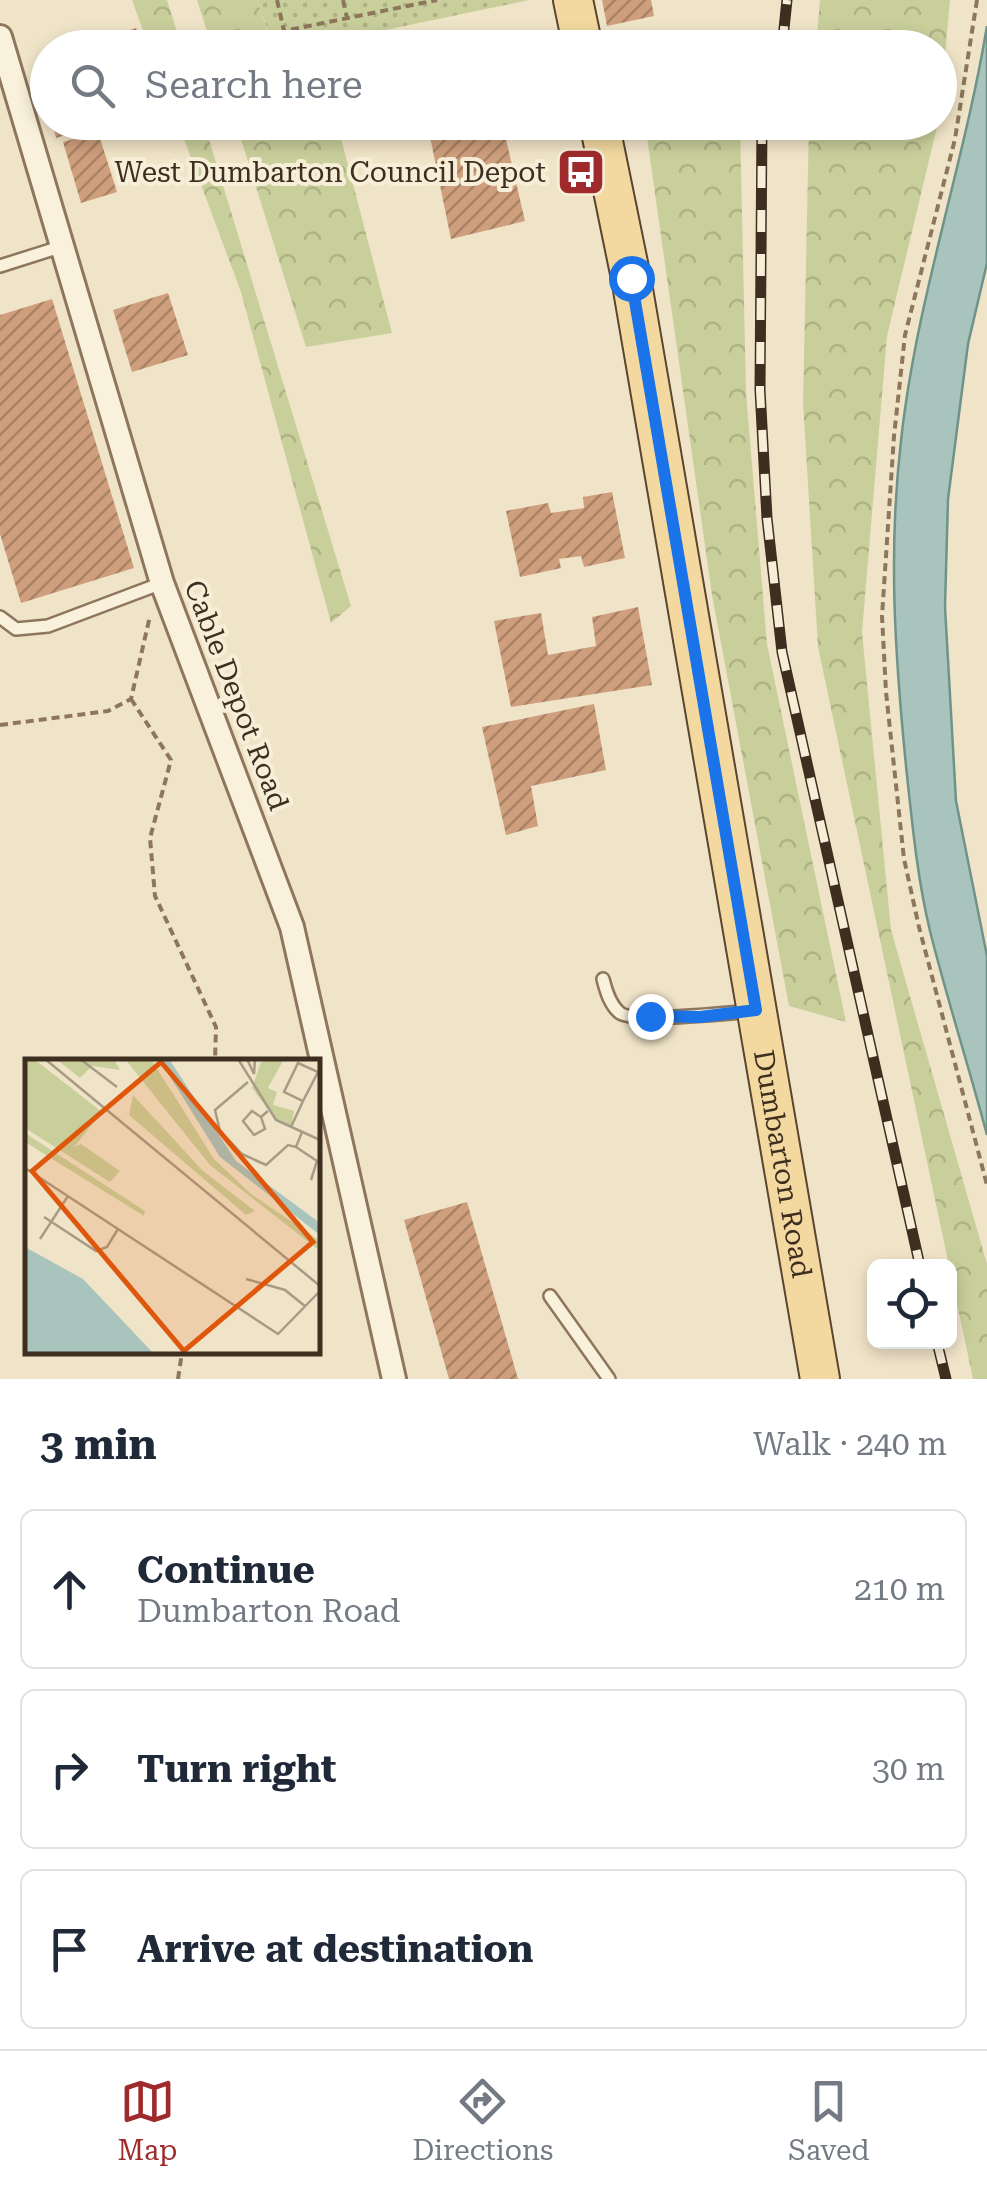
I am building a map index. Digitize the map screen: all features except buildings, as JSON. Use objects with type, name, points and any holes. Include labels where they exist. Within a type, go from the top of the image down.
[{"type":"main road","points":[[572,0],[578,30]]},
{"type":"main road","name":"Dumbarton Road","points":[[603,140],[631,278],[820,1379]]},
{"type":"street","name":"Cable Depot Road","points":[[0,38],[30,137]]},
{"type":"street","name":"Cable Depot Road","points":[[31,140],[162,583],[292,927],[394,1379]]},
{"type":"lane","points":[[0,266],[63,246]]},
{"type":"lane","points":[[0,617],[16,629],[48,626],[162,583]]},
{"type":"lane","points":[[603,979],[606,994],[618,1012],[629,1018],[666,1014],[700,1017],[756,1010]]},
{"type":"lane","points":[[550,1296],[609,1379]]},
{"type":"path","points":[[277,0],[284,30]]},
{"type":"path","points":[[343,0],[348,18]]},
{"type":"path","points":[[398,0],[400,8]]},
{"type":"path","points":[[293,30],[437,0]]},
{"type":"path","points":[[957,129],[977,0]]},
{"type":"path","points":[[955,140],[905,335],[882,616],[904,859],[987,1185]]},
{"type":"path","points":[[162,583],[146,627],[131,700],[170,760],[150,838],[155,896],[216,1027],[216,1059]]},
{"type":"path","points":[[0,725],[108,712],[131,700]]},
{"type":"path","points":[[178,1379],[182,1354]]},
{"type":"green space","points":[[132,0],[167,0],[177,30],[143,30]]},
{"type":"green space","points":[[197,0],[257,0],[267,30],[207,30]]},
{"type":"green space","points":[[257,0],[529,0],[385,30],[268,30]]},
{"type":"green space","points":[[820,0],[950,0],[947,30],[817,30]]},
{"type":"green space","points":[[184,140],[209,140],[351,606],[331,623],[241,292]]},
{"type":"green space","points":[[241,140],[341,140],[392,333],[306,347]]},
{"type":"green space","points":[[647,140],[740,140],[746,392],[767,644],[846,1022],[789,1006],[712,595]]},
{"type":"green space","points":[[809,140],[934,140],[887,336],[862,632],[891,930],[987,1264],[987,1379],[973,1379],[957,1303],[957,1259],[948,1259],[818,647],[803,403]]},
{"type":"water","points":[[987,26],[987,263],[968,344],[948,499],[945,607],[956,801],[987,956],[987,1135],[922,890],[902,725],[894,563],[897,482],[908,389]]},
{"type":"railway","points":[[784,30],[787,0]]},
{"type":"railway","points":[[762,140],[760,390],[767,518],[782,652],[918,1259]]},
{"type":"railway","points":[[939,1349],[946,1379]]},
{"type":"place","name":"West Dumbarton Council Depot","points":[[581,172]]},
{"type":"route","points":[[631,278],[756,1010],[700,1017],[650,1016]]}]
